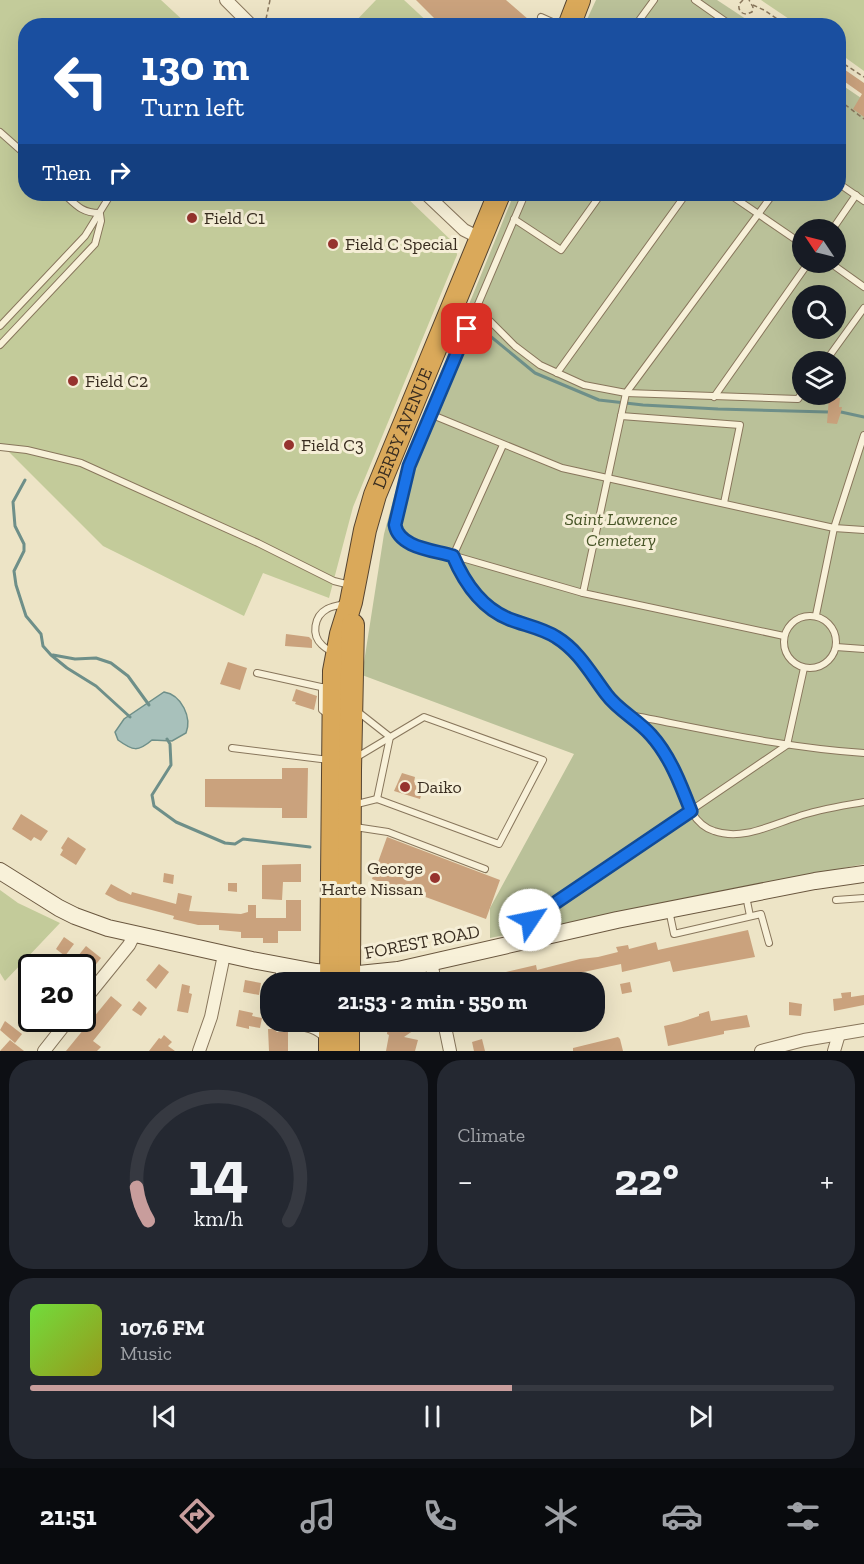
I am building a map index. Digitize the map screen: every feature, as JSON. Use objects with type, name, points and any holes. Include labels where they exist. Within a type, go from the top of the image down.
[{"type":"highway","points":[[572,18],[579,0]]},
{"type":"highway","name":"DERBY AVENUE","points":[[343,711],[328,688],[352,594],[365,530],[385,468],[496,201]]},
{"type":"highway","name":"DERBY AVENUE","points":[[340,972],[341,761],[343,711],[354,635],[352,594]]},
{"type":"highway","name":"DERBY AVENUE","points":[[340,972],[350,816],[341,761]]},
{"type":"highway","points":[[328,1032],[336,1049]]},
{"type":"highway","points":[[336,1049],[344,1032]]},
{"type":"main road","name":"FOREST ROAD","points":[[0,871],[75,916],[134,935],[224,955],[273,972]]},
{"type":"main road","name":"FOREST ROAD","points":[[381,972],[669,910],[864,874]]},
{"type":"street","points":[[226,0],[244,18]]},
{"type":"street","points":[[433,201],[464,230],[480,238]]},
{"type":"street","points":[[96,986],[129,945],[134,935]]},
{"type":"street","points":[[199,1051],[211,1017],[224,955]]},
{"type":"street","points":[[431,962],[433,972]]},
{"type":"street","points":[[762,1051],[864,1030]]},
{"type":"street","points":[[44,1051],[59,1032]]},
{"type":"street","points":[[446,1032],[450,1051]]},
{"type":"street","points":[[834,1051],[839,1034]]},
{"type":"lane","points":[[641,18],[654,0]]},
{"type":"lane","points":[[695,0],[721,18]]},
{"type":"lane","points":[[0,132],[18,148]]},
{"type":"lane","points":[[846,188],[864,201]]},
{"type":"lane","points":[[840,219],[856,195]]},
{"type":"lane","points":[[71,201],[89,213],[99,213]]},
{"type":"lane","points":[[0,326],[85,236],[107,201]]},
{"type":"lane","points":[[522,201],[409,466],[395,525],[396,532],[410,543],[583,593],[784,636]]},
{"type":"lane","points":[[514,219],[561,250],[596,201]]},
{"type":"lane","points":[[557,373],[681,201]]},
{"type":"lane","points":[[740,201],[792,237]]},
{"type":"lane","points":[[583,593],[625,395],[768,201]]},
{"type":"lane","points":[[0,345],[95,244],[101,221],[99,213]]},
{"type":"lane","points":[[714,397],[801,273]]},
{"type":"lane","points":[[844,273],[864,287]]},
{"type":"lane","points":[[477,308],[515,346],[540,365],[584,385],[625,395],[792,399]]},
{"type":"lane","points":[[833,351],[864,308]]},
{"type":"lane","points":[[621,412],[740,425],[724,503]]},
{"type":"lane","points":[[430,414],[562,468],[834,528],[864,530]]},
{"type":"lane","points":[[816,615],[834,528],[864,435]]},
{"type":"lane","points":[[503,445],[453,556],[459,569],[472,590],[489,608],[506,618],[556,637],[577,654],[608,697],[652,736],[669,760],[691,811],[699,822],[712,831],[727,834],[749,832],[772,827],[823,809],[864,802]]},
{"type":"lane","points":[[0,447],[27,450],[81,463],[258,543],[334,581],[352,594]]},
{"type":"lane","points":[[807,615],[816,615],[830,624],[836,639],[836,647],[833,655],[820,666],[804,668],[790,659],[785,652],[784,636],[792,621],[807,615]]},
{"type":"lane","points":[[836,647],[864,650]]},
{"type":"lane","points":[[498,947],[530,920],[787,745],[804,668]]},
{"type":"lane","points":[[256,673],[328,688]]},
{"type":"lane","points":[[343,711],[390,737]]},
{"type":"lane","points":[[630,715],[787,745],[864,753]]},
{"type":"lane","points":[[232,748],[341,761],[424,717],[543,760],[499,844],[377,799]]},
{"type":"lane","points":[[350,816],[377,799],[390,737]]},
{"type":"lane","points":[[350,816],[485,869]]},
{"type":"lane","points":[[745,895],[750,916]]},
{"type":"lane","points":[[837,900],[864,898]]},
{"type":"lane","points":[[669,910],[674,934],[762,914],[769,943]]},
{"type":"lane","points":[[319,1032],[336,1049]]},
{"type":"path","points":[[266,18],[270,0]]},
{"type":"path","points":[[743,0],[739,6],[742,13],[752,12],[753,5]]},
{"type":"path","points":[[749,0],[753,5],[776,18]]},
{"type":"path","points":[[846,65],[864,77]]},
{"type":"path","points":[[846,105],[864,119]]},
{"type":"green space","points":[[0,0],[161,0],[180,18],[18,18],[18,201],[410,201],[456,245],[457,255],[353,507],[329,598],[263,573],[244,616],[103,546],[0,443]]},
{"type":"green space","points":[[376,0],[404,0],[423,18],[359,18]]},
{"type":"green space","points":[[596,0],[717,0],[744,18],[588,18]]},
{"type":"green space","points":[[761,0],[864,0],[864,71],[846,58],[846,18],[788,18]]},
{"type":"green space","name":"Saint Lawrence Cemetery","points":[[846,88],[864,100],[864,864],[490,938],[490,908],[574,754],[362,675],[384,534],[401,471],[511,201],[846,201]]},
{"type":"green space","points":[[0,890],[18,903],[60,923],[31,954],[18,954],[18,967],[5,981],[0,973]]},
{"type":"water","points":[[164,692],[176,698],[184,708],[188,721],[186,733],[172,741],[152,740],[143,747],[135,749],[118,740],[115,732],[124,719]]},
{"type":"building","points":[[416,0],[506,0],[527,18],[434,18]]},
{"type":"building","points":[[846,71],[864,83],[864,117],[853,109],[862,94],[846,83]]},
{"type":"building","points":[[828,405],[842,407],[837,424],[827,423]]},
{"type":"building","points":[[286,634],[309,637],[312,640],[312,648],[285,646]]},
{"type":"building","points":[[228,662],[247,668],[240,690],[220,684]]},
{"type":"building","points":[[296,689],[317,696],[314,710],[292,701]]},
{"type":"building","points":[[282,768],[308,768],[307,818],[282,818],[282,808],[205,807],[205,779],[282,779]]},
{"type":"building","points":[[402,773],[415,777],[414,782],[424,786],[420,799],[394,791]]},
{"type":"building","points":[[21,814],[48,831],[41,841],[34,837],[31,841],[12,829]]},
{"type":"building","points":[[68,837],[86,849],[76,865],[60,855],[63,850],[61,848]]},
{"type":"building","name":"George Harte Nissan","points":[[387,837],[500,880],[486,919],[372,879]]},
{"type":"building","points":[[301,864],[301,882],[283,882],[282,900],[262,899],[262,865]]},
{"type":"building","points":[[164,873],[174,875],[173,884],[163,882]]},
{"type":"building","points":[[228,883],[237,883],[237,892],[228,891]]},
{"type":"building","points":[[111,884],[131,895],[132,892],[176,904],[178,893],[192,896],[189,911],[241,914],[248,912],[248,905],[256,905],[256,918],[286,918],[286,900],[301,900],[301,931],[278,931],[278,943],[263,943],[263,938],[241,938],[241,932],[219,930],[219,925],[198,925],[118,901],[105,894]]},
{"type":"building","points":[[748,930],[755,957],[673,972],[670,961],[622,972],[621,964],[584,972],[506,972],[536,965],[537,970],[598,957],[618,952],[616,947],[628,945],[629,949],[656,942],[658,950]]},
{"type":"building","points":[[64,937],[74,944],[66,954],[56,949]]},
{"type":"building","points":[[86,946],[96,954],[80,954]]},
{"type":"building","points":[[96,954],[101,958],[96,964]]},
{"type":"building","points":[[159,964],[169,972],[156,989],[146,980]]},
{"type":"building","points":[[245,980],[260,983],[259,995],[243,992]]},
{"type":"building","points":[[630,982],[632,992],[622,994],[620,984]]},
{"type":"building","points":[[182,984],[190,986],[189,993],[192,994],[188,1013],[177,1011]]},
{"type":"building","points":[[851,992],[851,997],[864,995],[864,1005],[834,1011],[833,999],[842,998],[841,993]]},
{"type":"building","points":[[111,996],[122,1005],[93,1041],[101,1047],[97,1051],[66,1051],[82,1032],[96,1032],[96,1014]]},
{"type":"building","points":[[139,1001],[147,1008],[141,1016],[132,1010]]},
{"type":"building","points":[[789,1002],[802,1004],[801,1016],[789,1015]]},
{"type":"building","points":[[239,1010],[253,1013],[252,1016],[260,1018],[260,1028],[249,1026],[249,1029],[236,1026]]},
{"type":"building","points":[[709,1011],[711,1021],[747,1015],[750,1027],[724,1031],[724,1034],[668,1046],[664,1026]]},
{"type":"building","points":[[5,1021],[22,1034],[15,1043],[0,1030]]},
{"type":"building","points":[[268,1032],[288,1032],[288,1051],[269,1051]]},
{"type":"building","points":[[387,1032],[411,1032],[404,1037],[418,1040],[415,1051],[386,1051],[389,1035]]},
{"type":"building","points":[[164,1035],[172,1042],[168,1046],[175,1051],[149,1051],[159,1038],[161,1039]]},
{"type":"building","points":[[618,1037],[623,1051],[573,1051],[573,1048]]},
{"type":"building","points":[[482,1039],[485,1051],[474,1051],[472,1042]]},
{"type":"building","points":[[10,1040],[24,1051],[0,1051]]},
{"type":"waterway","points":[[478,326],[535,373],[599,400],[718,409],[828,412]]},
{"type":"waterway","points":[[841,412],[864,417]]},
{"type":"waterway","points":[[25,480],[13,502],[15,526],[24,544],[24,551],[14,571],[26,616],[41,634],[43,646],[51,655],[96,686],[130,717]]},
{"type":"waterway","points":[[53,655],[75,659],[96,658],[111,663],[128,676],[149,705]]},
{"type":"waterway","points":[[167,739],[170,744],[171,765],[152,795],[154,806],[176,822],[225,843],[235,844],[243,839],[310,847]]},
{"type":"place","name":"Field C1","points":[[192,218]]},
{"type":"place","name":"Field C Special","points":[[333,244]]},
{"type":"place","name":"Field C2","points":[[73,381]]},
{"type":"place","name":"Field C3","points":[[289,445]]},
{"type":"place","name":"Daiko","points":[[405,787]]},
{"type":"place","name":"George Harte Nissan","points":[[435,878]]},
{"type":"route","points":[[467,329],[409,466],[395,525],[396,532],[410,543],[453,556],[472,590],[489,608],[506,618],[556,637],[577,654],[608,697],[652,736],[669,760],[691,811],[530,920]]}]
